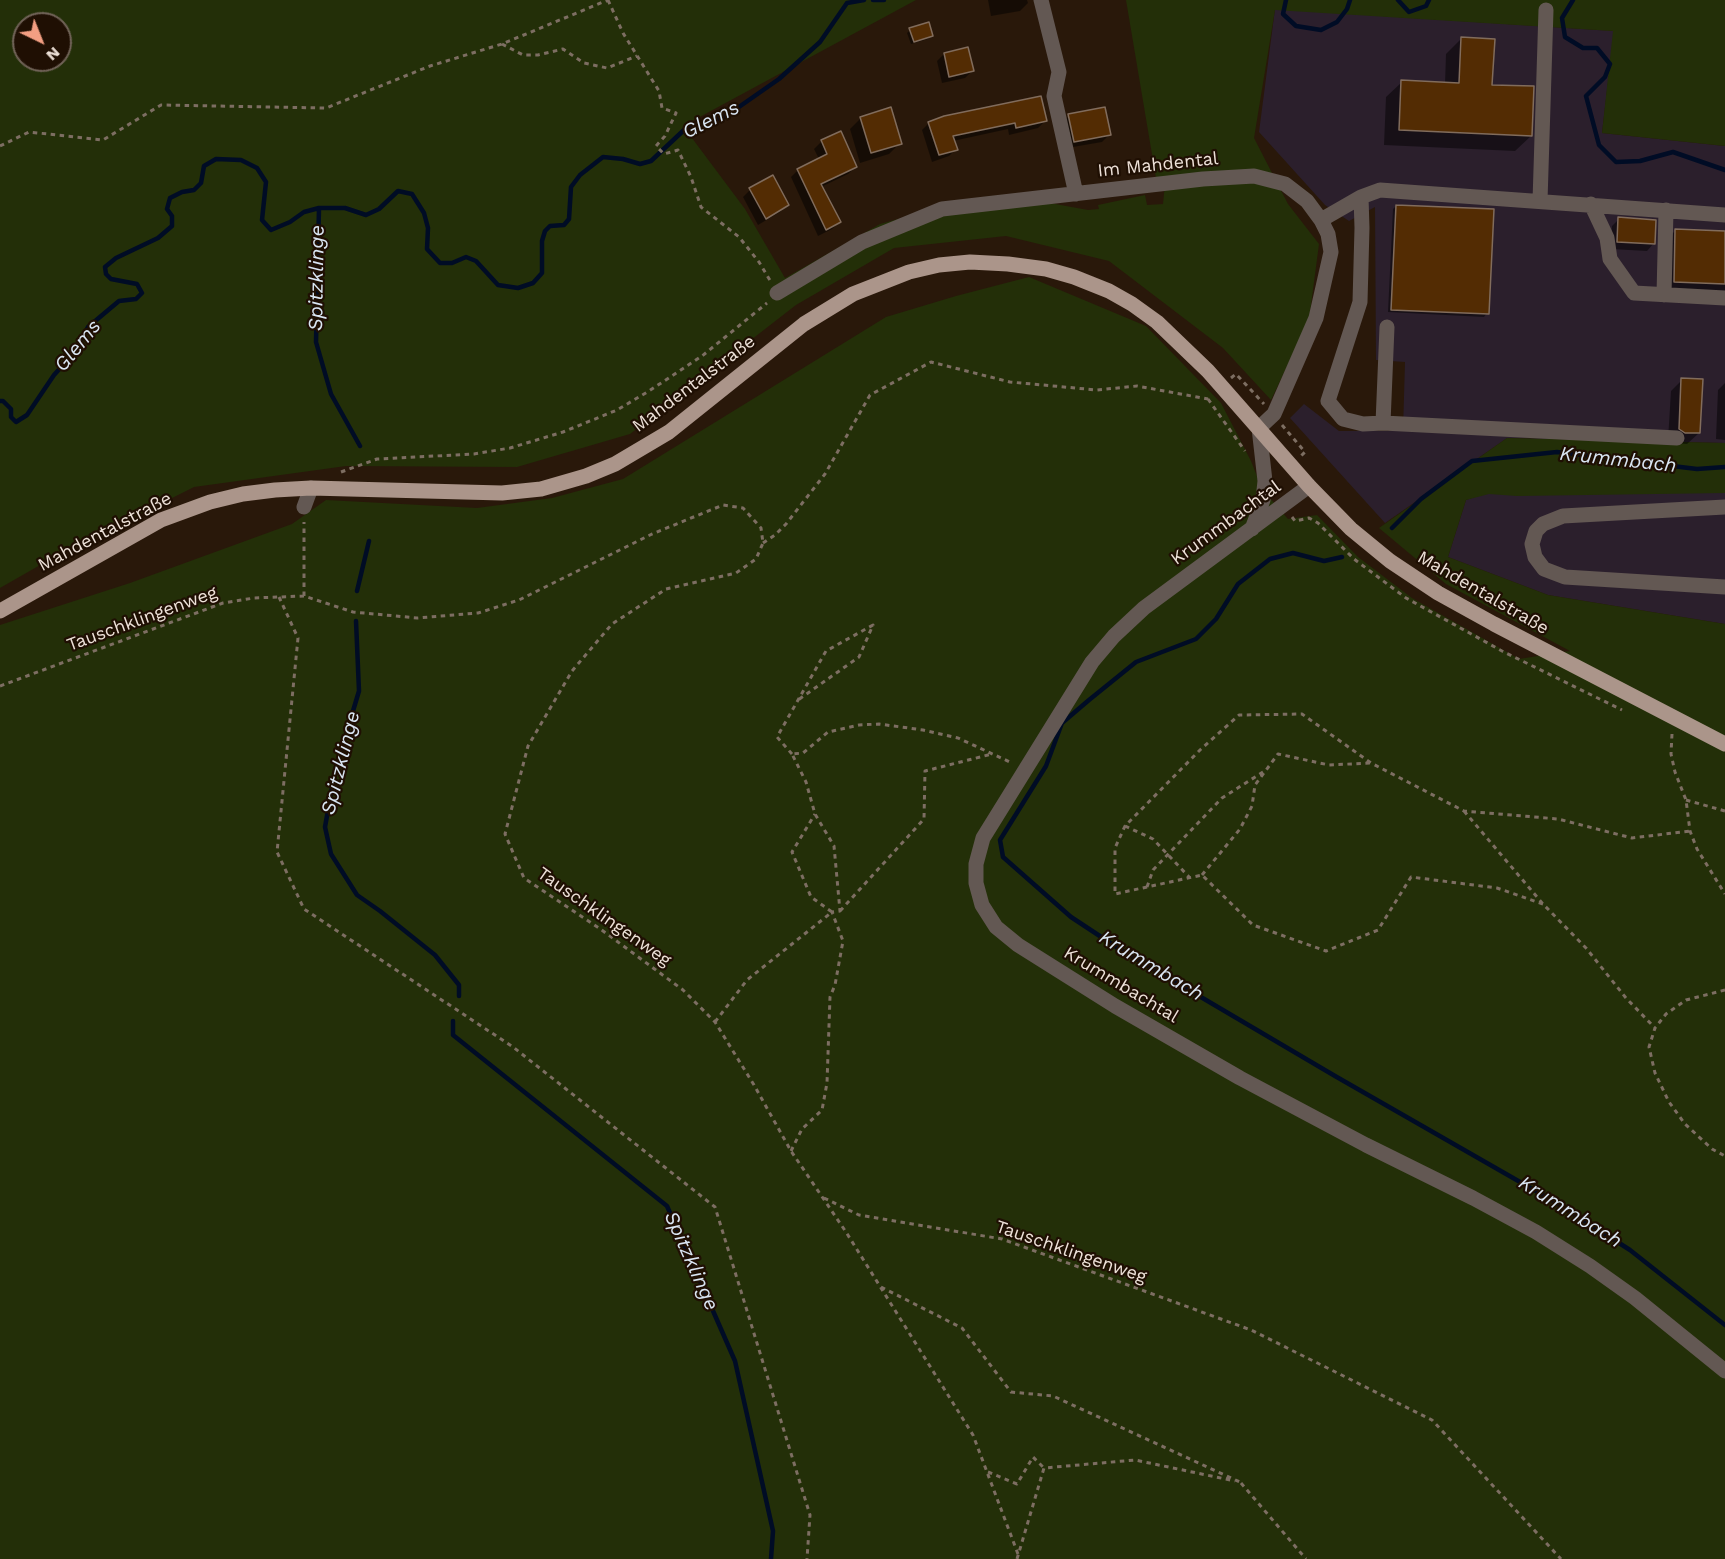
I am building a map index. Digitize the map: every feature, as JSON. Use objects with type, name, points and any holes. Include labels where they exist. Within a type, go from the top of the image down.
[{"type":"main road","name":"Mahdentalstraße","points":[[0,611],[161,520],[243,494],[312,488],[502,493],[541,489],[585,476],[615,464],[669,432],[782,341],[827,308],[884,280],[939,265],[970,262],[1008,264],[1046,269],[1094,285],[1132,304],[1157,322],[1222,386],[1309,486],[1370,546],[1438,593],[1588,674],[1725,744]]},
{"type":"street","points":[[1041,0],[1059,72],[1054,96],[1076,194]]},
{"type":"street","points":[[1540,201],[1546,10]]},
{"type":"street","name":"Im Mahdental","points":[[777,294],[862,242],[942,209],[1254,176],[1285,184],[1307,201],[1321,220],[1328,234],[1331,252],[1316,318],[1274,414],[1259,428]]},
{"type":"street","points":[[1321,220],[1361,197],[1380,190],[1725,215]]},
{"type":"street","points":[[1361,197],[1360,302],[1328,401],[1343,419],[1363,424],[1383,423],[1677,438]]},
{"type":"street","points":[[1591,204],[1607,238],[1610,259],[1634,293],[1725,298]]},
{"type":"street","points":[[1664,295],[1666,210]]},
{"type":"street","points":[[1383,423],[1387,327]]},
{"type":"street","points":[[1252,529],[1263,500],[1265,481],[1259,428]]},
{"type":"street","name":"Krummbachtal","points":[[1309,486],[1144,608],[1114,636],[1087,671],[983,838],[976,864],[976,883],[982,905],[996,927],[1018,945],[1115,1006],[1240,1078],[1536,1232],[1635,1298],[1725,1371]]},
{"type":"street","points":[[304,507],[312,488]]},
{"type":"street","points":[[1725,507],[1563,516],[1543,524],[1536,531],[1532,544],[1535,557],[1544,569],[1565,577],[1725,587]]},
{"type":"path","points":[[0,146],[29,132],[103,140],[161,105],[326,108],[430,66],[502,44],[608,0],[622,33],[658,90],[662,108],[676,113],[665,136],[656,146],[664,154],[678,150],[692,177],[701,207],[739,237],[759,262],[777,294],[709,351],[649,391],[617,410],[574,428],[510,448],[474,454],[377,459],[340,473]]},
{"type":"path","points":[[502,44],[523,55],[538,55],[563,49],[584,63],[607,68],[637,57]]},
{"type":"path","points":[[763,543],[786,524],[825,474],[870,395],[931,362],[1010,382],[1097,390],[1137,386],[1208,399],[1246,452]]},
{"type":"path","points":[[1208,399],[1222,386]]},
{"type":"path","points":[[1290,465],[1305,452]]},
{"type":"path","name":"Tauschklingenweg","points":[[0,686],[223,603],[279,596],[304,596],[353,612],[417,618],[478,613],[519,600],[652,534],[723,505],[743,508],[752,515],[761,528],[763,543],[756,558],[736,573],[666,589],[612,624],[572,671],[528,746],[505,834],[524,878],[683,990],[715,1022],[754,1085],[790,1151],[822,1197],[859,1215],[1002,1239],[1251,1330],[1432,1420],[1561,1559]]},
{"type":"path","points":[[1284,506],[1296,521],[1309,518],[1318,523],[1354,559],[1406,598],[1502,651],[1625,711]]},
{"type":"path","points":[[304,507],[304,596]]},
{"type":"path","points":[[279,596],[298,638],[277,852],[304,909],[513,1047],[715,1207],[810,1515],[807,1559]]},
{"type":"path","points":[[798,700],[860,657],[873,625],[826,651],[798,700],[777,737],[792,754],[806,782],[815,814],[834,846],[840,911]]},
{"type":"path","points":[[1371,763],[1329,765],[1278,754],[1255,785],[1252,806],[1240,829],[1202,875],[1115,894],[1115,848],[1125,826],[1200,750],[1239,715],[1302,714],[1371,763],[1464,810],[1558,819],[1632,838],[1690,831]]},
{"type":"path","points":[[792,754],[803,753],[828,732],[859,725],[879,724],[958,738],[1024,771]]},
{"type":"path","points":[[1663,730],[1672,734],[1671,754],[1686,800],[1690,831],[1697,849],[1725,894]]},
{"type":"path","points":[[715,1022],[747,980],[832,912],[840,911],[924,819],[925,771],[992,754]]},
{"type":"path","points":[[1147,887],[1153,870],[1222,798],[1265,771]]},
{"type":"path","points":[[1686,800],[1725,811]]},
{"type":"path","points":[[1464,810],[1543,904],[1586,948],[1626,998],[1655,1028]]},
{"type":"path","points":[[790,1151],[802,1129],[822,1110],[827,1083],[830,997],[836,985],[843,941],[832,912],[811,897],[792,852],[815,814]]},
{"type":"path","points":[[1125,826],[1153,839],[1190,878]]},
{"type":"path","points":[[1202,875],[1253,924],[1326,951],[1378,930],[1411,877],[1497,888],[1543,904]]},
{"type":"path","points":[[1725,990],[1686,1000],[1666,1014],[1655,1028],[1649,1047],[1655,1073],[1669,1102],[1685,1124],[1712,1149],[1725,1156]]},
{"type":"path","points":[[822,1197],[940,1379],[973,1435],[1018,1557]]},
{"type":"path","points":[[879,1286],[962,1328],[1011,1392],[1053,1396],[1242,1483],[1306,1559]]},
{"type":"path","points":[[987,1471],[1017,1484],[1032,1457],[1044,1468],[1136,1460],[1242,1483]]},
{"type":"path","points":[[1018,1557],[1044,1468]]},
{"type":"shaded area","points":[[1275,9],[1614,31],[1602,133],[1725,146],[1725,443],[1507,438],[1385,523],[1290,418],[1304,404],[1339,431],[1403,431],[1405,362],[1376,360],[1375,207],[1349,221],[1325,205],[1259,132]]},
{"type":"shaded area","points":[[1725,479],[1725,624],[1548,595],[1448,557],[1466,500],[1510,484]]},
{"type":"green space","points":[[0,0],[916,0],[683,126],[745,209],[785,278],[880,224],[956,203],[1028,199],[1088,210],[1099,209],[1098,205],[1145,195],[1147,205],[1163,204],[1165,184],[1157,184],[1126,0],[1725,0],[1725,146],[1602,133],[1613,31],[1275,10],[1254,138],[1288,204],[1319,244],[1309,320],[1271,400],[1223,348],[1109,261],[1006,236],[894,248],[796,305],[630,434],[517,467],[346,466],[194,487],[56,556],[0,588]]},
{"type":"green space","points":[[1029,277],[1146,326],[1221,403],[1251,461],[1262,489],[1288,519],[1317,515],[1358,557],[1412,598],[1519,659],[1570,651],[1446,584],[1379,528],[1507,438],[1725,443],[1725,493],[1517,496],[1489,494],[1466,500],[1448,557],[1548,595],[1725,624],[1725,1559],[0,1559],[0,625],[130,583],[292,524],[326,500],[477,508],[552,498],[623,479],[886,317]]},
{"type":"building","points":[[929,22],[933,36],[914,42],[909,28]]},
{"type":"building","points":[[1461,37],[1495,39],[1492,85],[1534,86],[1532,136],[1399,130],[1401,80],[1459,83]]},
{"type":"building","points":[[968,47],[974,71],[949,77],[944,53]]},
{"type":"building","points":[[1041,96],[1047,121],[1016,128],[1015,123],[953,136],[958,150],[939,155],[928,122],[944,116]]},
{"type":"building","points":[[891,107],[902,144],[871,153],[860,117]]},
{"type":"building","points":[[1105,107],[1111,135],[1074,142],[1068,114]]},
{"type":"building","points":[[841,131],[857,167],[821,184],[841,222],[826,230],[797,169],[827,154],[821,140]]},
{"type":"building","points":[[773,175],[789,205],[766,219],[749,188]]},
{"type":"building","points":[[1396,205],[1494,209],[1489,314],[1391,310]]},
{"type":"building","points":[[1618,217],[1656,220],[1655,244],[1617,242]]},
{"type":"building","points":[[1675,229],[1725,231],[1725,284],[1674,282]]},
{"type":"building","points":[[1681,378],[1703,379],[1700,433],[1685,433],[1679,429]]},
{"type":"waterway","name":"Glems","points":[[0,401],[11,409],[11,417],[16,422],[27,415],[54,375],[73,354],[88,327],[119,301],[136,299],[142,293],[137,284],[111,279],[106,274],[105,267],[116,258],[158,238],[172,226],[172,216],[167,209],[170,198],[182,192],[194,190],[201,183],[204,166],[216,159],[241,160],[257,168],[266,182],[262,220],[271,230],[290,222],[304,212],[319,208],[345,208],[366,215],[379,209],[398,191],[412,194],[424,213],[428,228],[427,249],[440,263],[452,263],[466,257],[476,261],[498,285],[518,288],[533,283],[542,273],[542,241],[545,231],[550,226],[564,225],[569,219],[571,187],[580,175],[603,157],[640,164],[651,161],[684,130],[726,116],[779,79],[820,42],[847,3],[864,0]]},
{"type":"waterway","name":"Glems","points":[[873,0],[884,0]]},
{"type":"waterway","name":"Glems","points":[[1286,0],[1283,14],[1296,26],[1321,30],[1337,22],[1347,9],[1350,0]]},
{"type":"waterway","name":"Glems","points":[[1398,0],[1409,12],[1426,6],[1429,0]]},
{"type":"waterway","name":"Glems","points":[[1573,0],[1562,18],[1565,37],[1583,48],[1597,48],[1610,64],[1605,77],[1586,96],[1599,145],[1616,162],[1640,161],[1673,152],[1725,170]]},
{"type":"waterway","name":"Spitzklinge","points":[[319,208],[316,342],[331,394],[360,446]]},
{"type":"waterway","name":"Krummbach","points":[[1392,528],[1421,499],[1472,461],[1557,452],[1697,469],[1725,467]]},
{"type":"waterway","name":"Spitzklinge","points":[[357,591],[369,541]]},
{"type":"waterway","name":"Krummbach","points":[[1342,557],[1324,561],[1293,553],[1270,559],[1238,584],[1216,619],[1196,639],[1136,662],[1062,723],[1046,766],[1000,840],[1003,857],[1071,917],[1121,950],[1555,1202],[1630,1250],[1725,1325]]},
{"type":"waterway","name":"Spitzklinge","points":[[356,621],[359,691],[335,771],[325,827],[331,854],[357,895],[435,955],[459,985],[459,996]]},
{"type":"waterway","name":"Spitzklinge","points":[[453,1021],[453,1035],[667,1206],[735,1361],[773,1531],[771,1559]]}]
